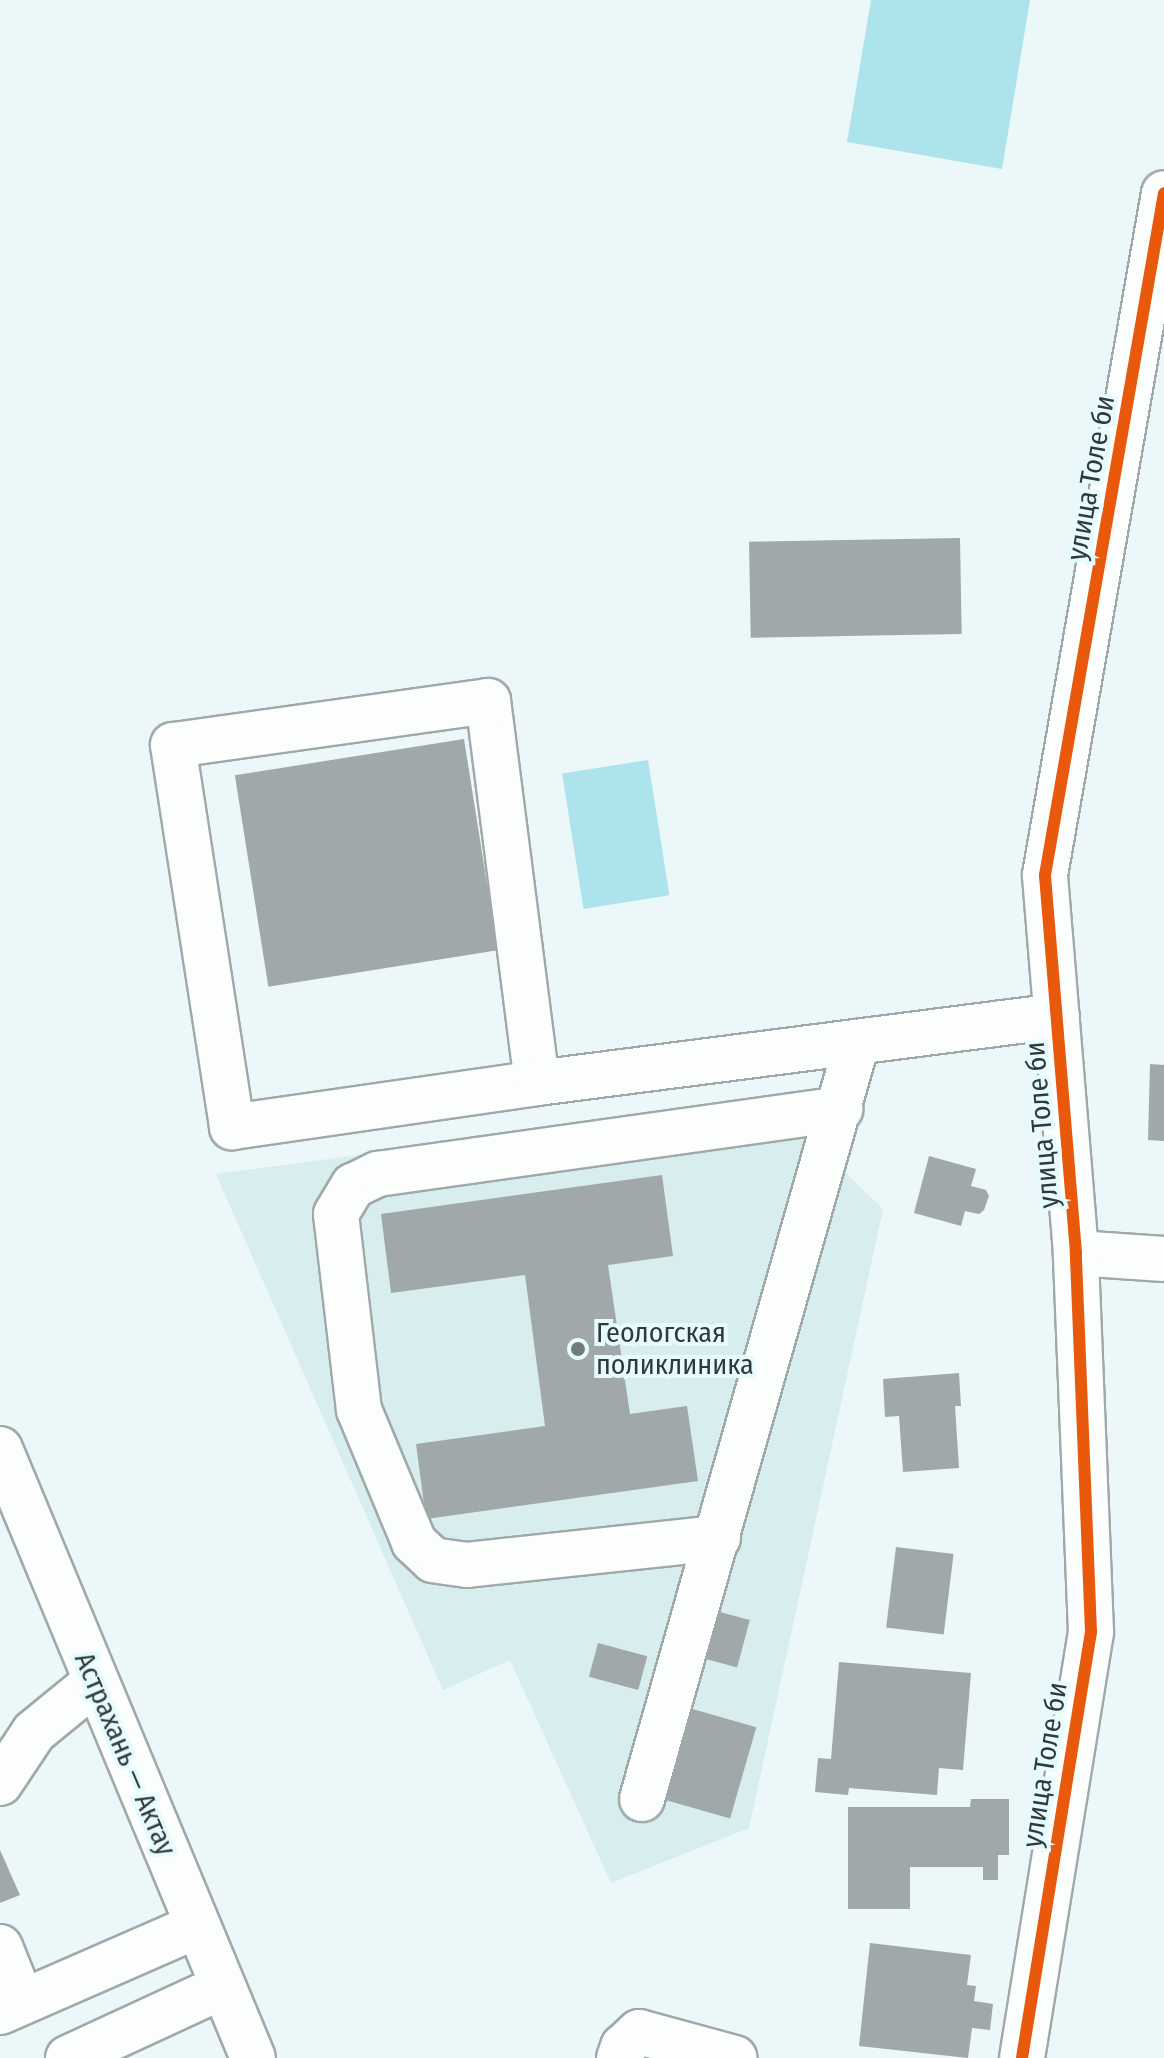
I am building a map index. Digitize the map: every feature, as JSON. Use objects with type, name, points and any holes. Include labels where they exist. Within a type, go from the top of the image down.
[{"type":"main road","name":"улица Толе би","points":[[1022,2058],[1091,1632],[1076,1253],[1045,875],[1158,270],[1164,193]]},
{"type":"main road","points":[[537,1083],[488,701],[173,745],[232,1127],[537,1083],[1057,1016]]},
{"type":"main road","points":[[642,1799],[857,1042]]},
{"type":"main road","points":[[718,1538],[467,1565],[433,1560],[414,1542],[359,1410],[336,1214],[353,1186],[378,1174],[840,1109]]},
{"type":"main road","points":[[1076,1253],[1164,1259]]},
{"type":"main road","name":"Астрахань — Актау","points":[[0,1449],[253,2058]]},
{"type":"main road","points":[[0,1783],[34,1732],[95,1682]]},
{"type":"main road","points":[[0,1947],[11,2007],[197,1926]]},
{"type":"main road","points":[[68,2058],[222,1987]]},
{"type":"main road","points":[[619,2058],[623,2047],[639,2032],[735,2058]]},
{"type":"shaded area","points":[[871,0],[1030,0],[1002,169],[847,142]]},
{"type":"shaded area","points":[[648,760],[669,895],[584,909],[562,774]]},
{"type":"shaded area","points":[[867,1087],[842,1169],[883,1209],[749,1828],[611,1883],[510,1660],[443,1690],[216,1174]]},
{"type":"building","points":[[960,538],[962,634],[751,638],[749,542]]},
{"type":"building","points":[[464,739],[497,950],[268,987],[235,775]]},
{"type":"building","points":[[1150,1064],[1164,1065],[1164,1141],[1148,1140]]},
{"type":"building","points":[[929,1156],[976,1169],[971,1186],[986,1190],[989,1196],[984,1210],[979,1214],[965,1211],[961,1226],[914,1213]]},
{"type":"building","name":"Геологская поликлиника","points":[[662,1175],[673,1256],[608,1265],[630,1414],[687,1406],[698,1481],[426,1519],[416,1444],[545,1426],[525,1275],[391,1293],[381,1214]]},
{"type":"building","points":[[959,1373],[961,1406],[955,1406],[959,1468],[903,1472],[899,1416],[885,1417],[883,1379]]},
{"type":"building","points":[[896,1547],[954,1554],[944,1634],[886,1627]]},
{"type":"building","points":[[716,1611],[750,1620],[737,1667],[703,1658]]},
{"type":"building","points":[[598,1643],[647,1656],[638,1690],[589,1677]]},
{"type":"building","points":[[839,1662],[971,1673],[963,1770],[939,1768],[937,1795],[849,1788],[848,1795],[815,1792],[818,1758],[831,1759]]},
{"type":"building","points":[[689,1708],[756,1727],[730,1819],[663,1799]]},
{"type":"building","points":[[971,1799],[1009,1799],[1009,1855],[998,1855],[998,1880],[983,1880],[983,1867],[910,1867],[910,1909],[848,1909],[848,1807],[970,1807]]},
{"type":"building","points":[[0,1850],[20,1895],[0,1903]]},
{"type":"building","points":[[870,1943],[971,1955],[967,1985],[976,1986],[974,2001],[993,2004],[990,2030],[972,2028],[968,2058],[859,2046]]},
{"type":"cycle path","points":[[1022,2058],[1091,1632],[1076,1253],[1045,875],[1164,193]]},
{"type":"place","name":"Геологская поликлиника","points":[[578,1349]]}]
